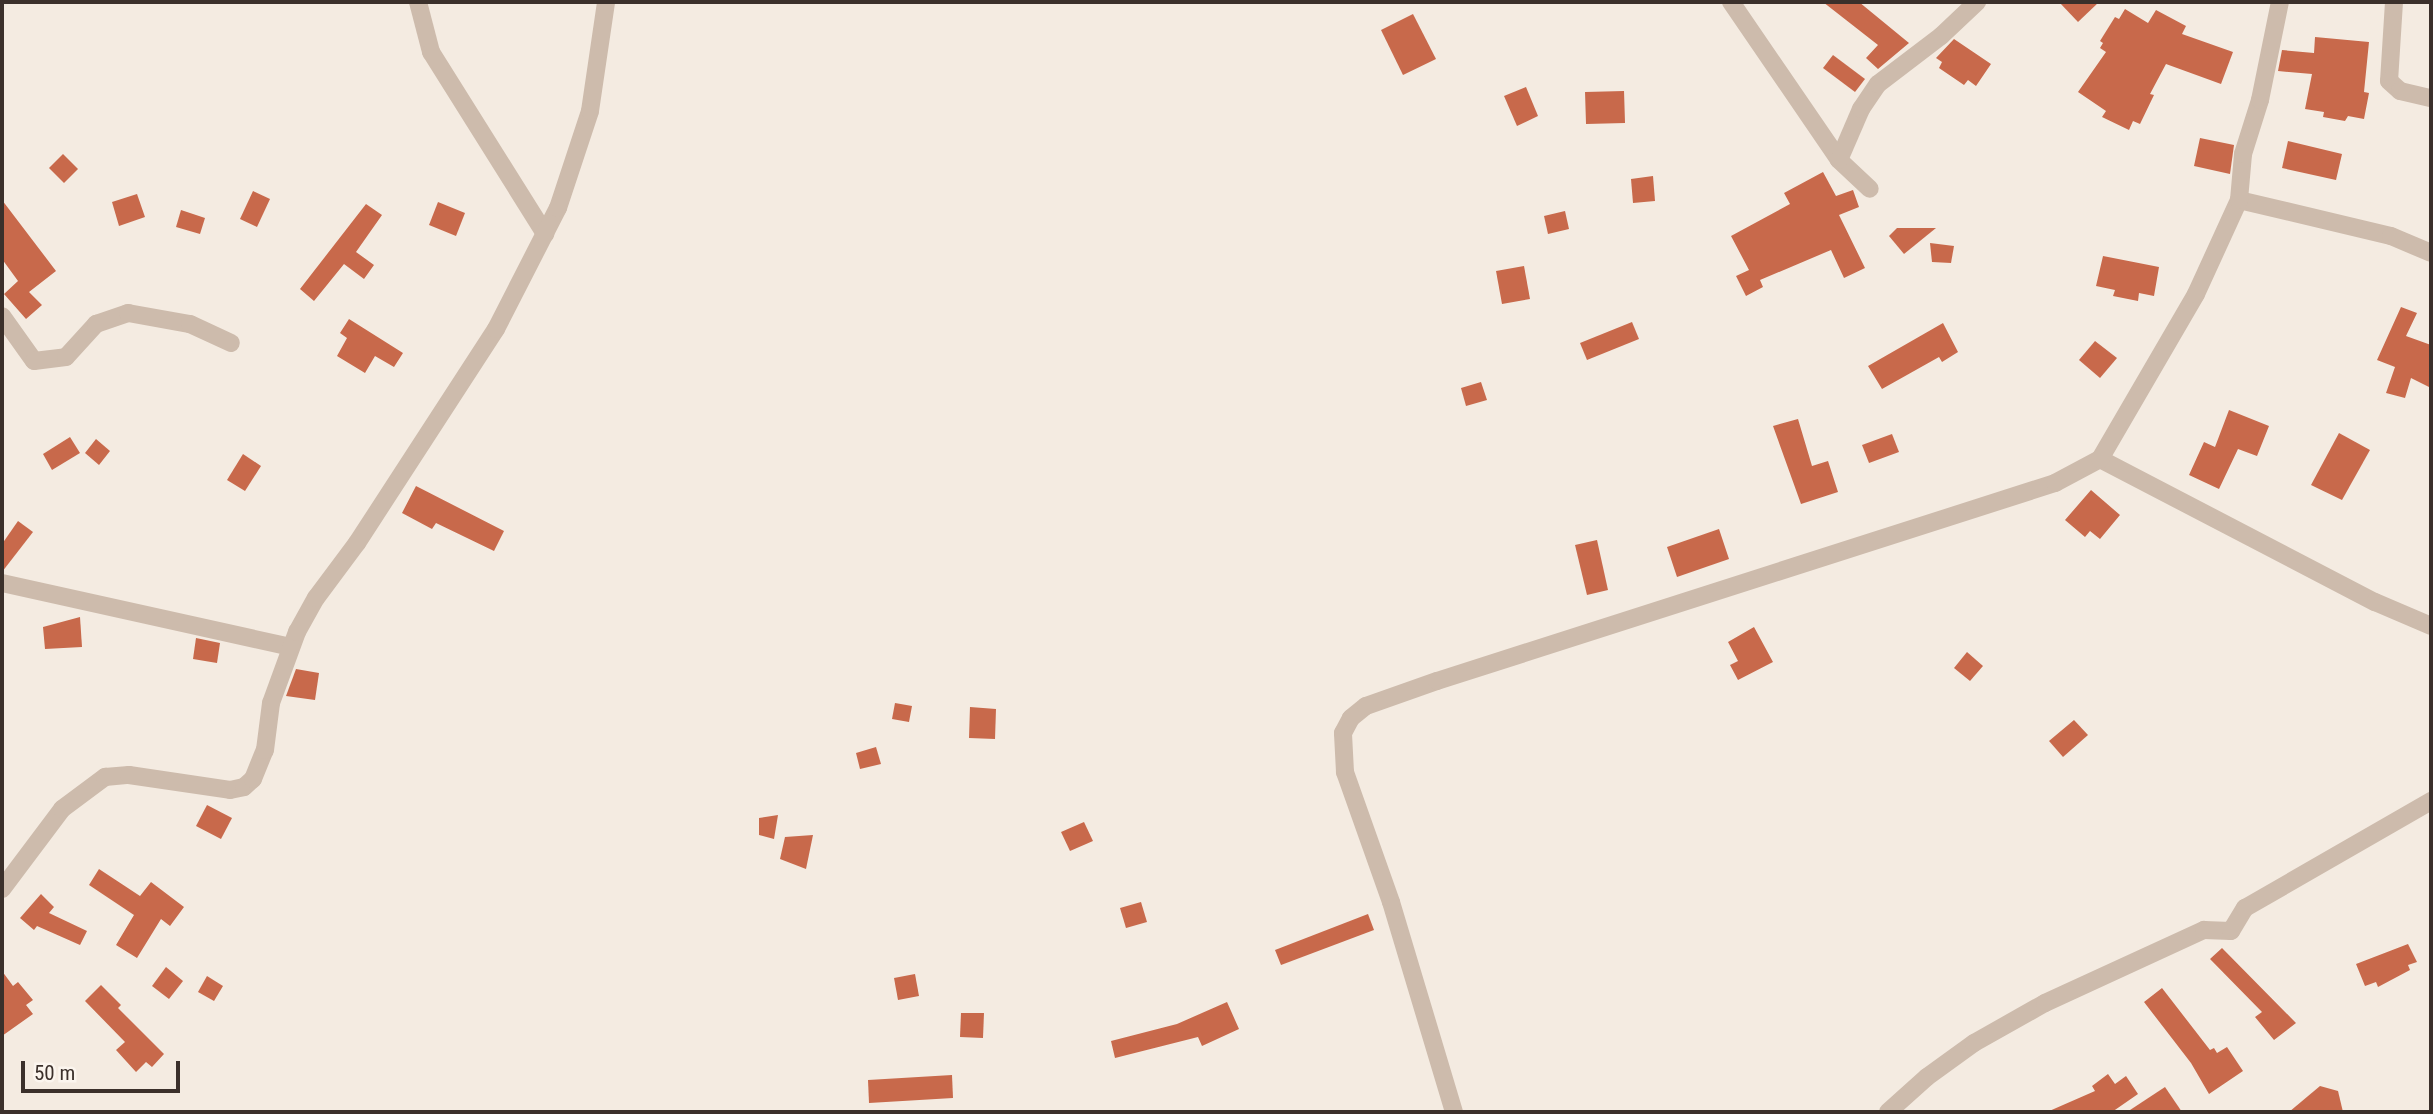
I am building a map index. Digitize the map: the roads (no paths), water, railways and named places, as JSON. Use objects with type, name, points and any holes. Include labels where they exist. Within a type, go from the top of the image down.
[{"type":"street","points":[[418,2],[431,52],[545,234]]},
{"type":"street","points":[[2,889],[62,809],[105,777],[129,775],[230,790],[244,787],[253,779],[265,750],[271,703],[291,648],[316,598],[357,544],[496,329],[558,208],[590,111],[606,2]]},
{"type":"street","points":[[1731,2],[1839,160],[1870,189]]},
{"type":"street","points":[[1839,160],[1861,109],[1878,84],[1941,36],[1977,2]]},
{"type":"street","points":[[1454,1112],[1391,902],[1345,772],[1343,733],[1351,718],[1366,706],[1437,681],[2055,483],[2100,458],[2196,295],[2239,200],[2243,154],[2260,100],[2280,2]]},
{"type":"street","points":[[2393,2],[2389,81],[2400,91],[2431,99]]},
{"type":"street","points":[[2239,200],[2391,236],[2431,253]]},
{"type":"street","points":[[2,316],[34,361],[66,357],[96,324],[128,313],[190,324],[231,343]]},
{"type":"street","points":[[2100,458],[2375,602],[2431,626]]},
{"type":"street","points":[[2,583],[291,648]]},
{"type":"street","points":[[1888,1112],[1927,1077],[1965,1050],[2033,1009],[2204,930],[2231,931],[2245,908],[2431,801]]}]
